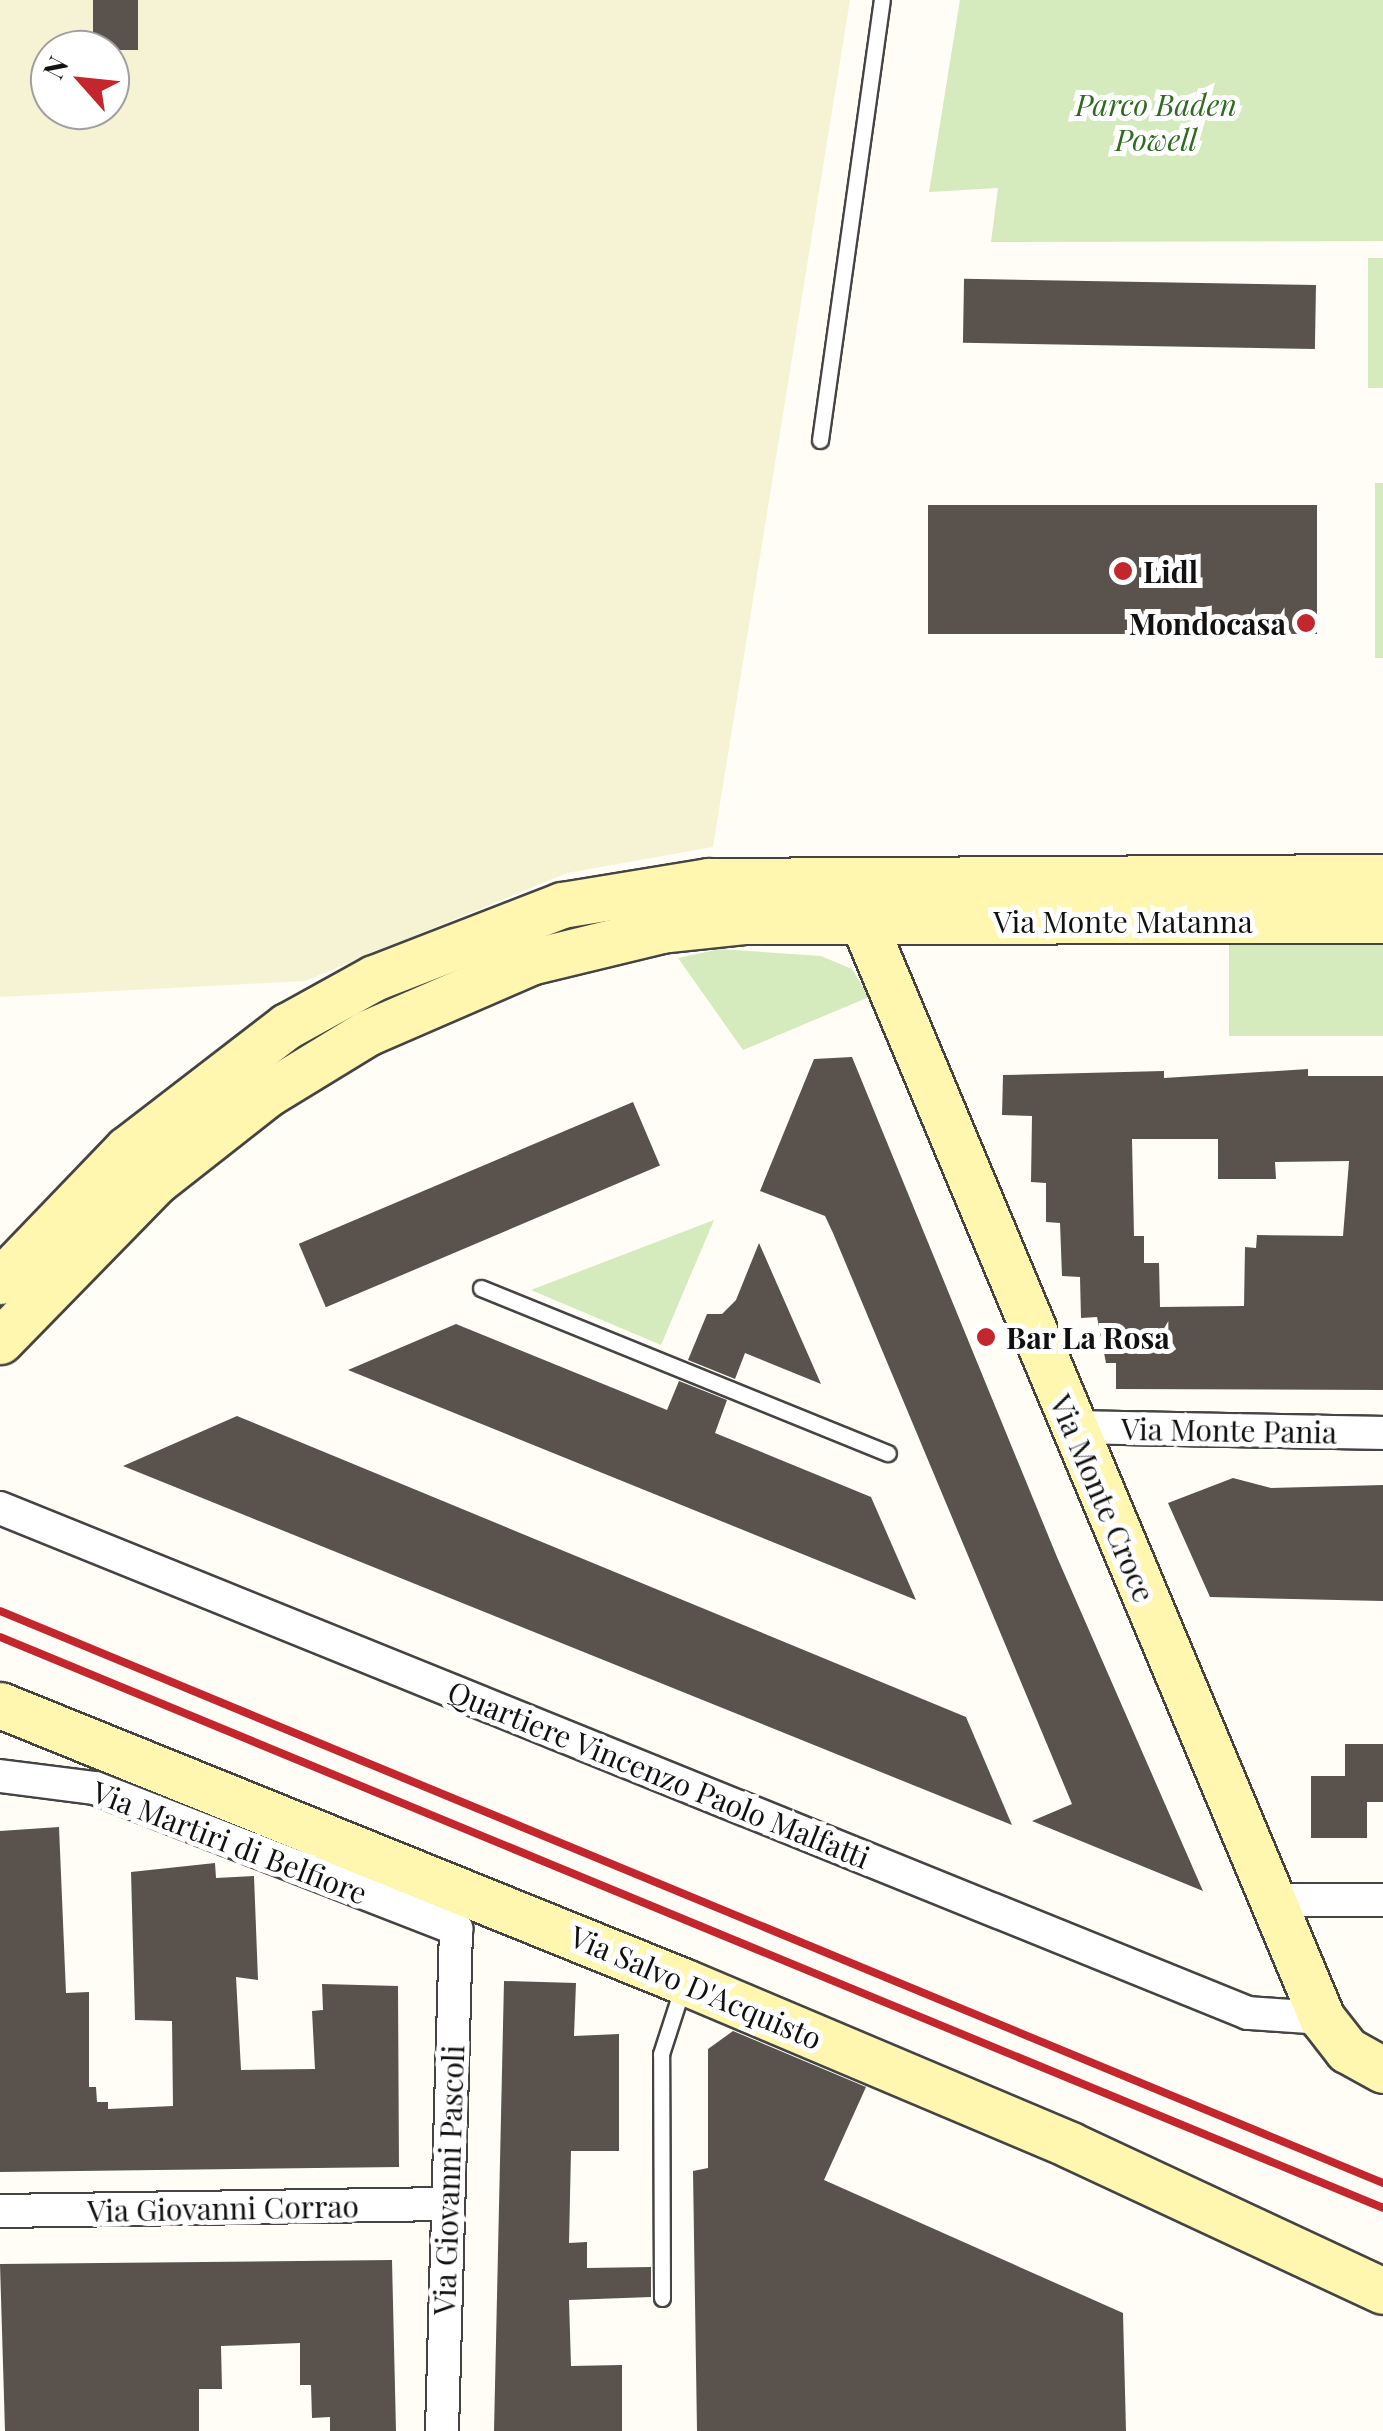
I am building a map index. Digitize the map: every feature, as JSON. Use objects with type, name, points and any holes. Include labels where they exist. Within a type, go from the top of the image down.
[{"type":"street","name":"Via Monte Matanna","points":[[41,1264],[127,1148],[218,1075],[332,1000],[435,952],[628,889],[899,880],[1383,877]]},
{"type":"street","name":"Via Monte Matanna","points":[[41,1264],[306,1068],[442,995],[530,962],[661,930],[863,922],[1383,920]]},
{"type":"street","name":"Via Monte Croce","points":[[863,922],[1322,2018],[1347,2050],[1383,2070]]},
{"type":"street","points":[[0,1281],[41,1264]]},
{"type":"street","points":[[0,1341],[41,1264]]},
{"type":"street","name":"Via Monte Pania","points":[[1074,1428],[1383,1433]]},
{"type":"street","name":"Quartiere Vincenzo Paolo Malfatti","points":[[0,1508],[1248,2012],[1322,2018]]},
{"type":"street","name":"Via Salvo D'Acquisto","points":[[0,1705],[684,1982],[1070,2146],[1383,2291]]},
{"type":"street","name":"Via Martiri di Belfiore","points":[[0,1776],[95,1788],[456,1929]]},
{"type":"street","points":[[1273,1900],[1383,1900]]},
{"type":"street","name":"Via Giovanni Pascoli","points":[[442,2431],[445,2204],[456,1929]]},
{"type":"street","name":"Via Giovanni Corrao","points":[[0,2211],[445,2204]]},
{"type":"lane","points":[[820,440],[882,0]]},
{"type":"lane","points":[[481,1288],[888,1453]]},
{"type":"lane","points":[[662,2298],[661,2054],[684,1982]]},
{"type":"shaded area","points":[[0,0],[850,0],[713,847],[567,873],[305,981],[0,997]]},
{"type":"green space","name":"Parco Baden Powell","points":[[960,0],[1383,0],[1383,241],[991,242],[998,188],[929,192]]},
{"type":"green space","points":[[1368,258],[1383,258],[1383,388],[1368,388]]},
{"type":"green space","points":[[1375,483],[1383,483],[1383,658],[1375,658]]},
{"type":"green space","points":[[1229,942],[1383,942],[1383,1036],[1229,1036]]},
{"type":"green space","points":[[720,949],[821,956],[852,969],[869,997],[743,1050],[678,958]]},
{"type":"green space","points":[[714,1220],[661,1345],[531,1290]]},
{"type":"building","points":[[93,0],[138,0],[138,50],[130,50],[130,30],[93,30]]},
{"type":"building","points":[[964,279],[1316,285],[1315,349],[963,343]]},
{"type":"building","name":"Lidl","points":[[928,505],[1317,505],[1317,634],[928,634]]},
{"type":"building","points":[[852,1057],[1057,1557],[1203,1891],[1032,1821],[1072,1804],[833,1233],[825,1216],[760,1191],[814,1059]]},
{"type":"building","points":[[1308,1069],[1308,1076],[1383,1076],[1383,1390],[1116,1389],[1116,1363],[1106,1363],[1097,1317],[1081,1318],[1080,1277],[1062,1276],[1060,1223],[1046,1222],[1046,1183],[1031,1182],[1032,1116],[1002,1115],[1003,1075],[1164,1071],[1164,1078]],"holes":[[[1132,1139],[1218,1139],[1218,1179],[1276,1179],[1275,1162],[1349,1161],[1343,1236],[1257,1235],[1256,1248],[1245,1247],[1244,1306],[1160,1307],[1159,1263],[1144,1263],[1144,1236],[1134,1236]]]},
{"type":"building","points":[[633,1102],[660,1166],[326,1307],[299,1244]]},
{"type":"building","points":[[759,1243],[821,1384],[745,1353],[735,1379],[688,1360],[707,1314],[722,1314],[736,1300]]},
{"type":"building","points":[[456,1324],[667,1410],[679,1381],[727,1400],[715,1433],[871,1497],[916,1600],[348,1370]]},
{"type":"building","points":[[237,1416],[966,1717],[1012,1825],[123,1466]]},
{"type":"building","points":[[1233,1478],[1271,1488],[1383,1485],[1383,1601],[1210,1597],[1168,1503]]},
{"type":"building","points":[[1345,1744],[1383,1744],[1383,1802],[1367,1802],[1367,1838],[1311,1838],[1311,1776],[1345,1776]]},
{"type":"building","points":[[59,1827],[66,1993],[89,1992],[89,2087],[96,2087],[97,2102],[108,2102],[108,2109],[173,2106],[172,2021],[135,2020],[131,1872],[215,1863],[216,1878],[254,1876],[258,1980],[236,1977],[241,2070],[315,2069],[312,2011],[323,2010],[322,1984],[398,1986],[399,2167],[0,2172],[0,1831]]},
{"type":"building","points":[[504,1981],[576,1983],[574,2036],[619,2034],[619,2151],[571,2151],[569,2243],[587,2242],[587,2268],[651,2267],[651,2297],[569,2300],[571,2366],[622,2365],[622,2431],[494,2431]]},
{"type":"building","points":[[733,2031],[866,2087],[824,2180],[1123,2313],[1126,2431],[697,2431],[693,2171],[708,2168],[708,2049]]},
{"type":"building","points":[[392,2260],[396,2431],[330,2431],[330,2417],[312,2418],[311,2385],[300,2385],[300,2343],[221,2346],[222,2389],[199,2389],[199,2431],[5,2431],[0,2264]]},
{"type":"railway","points":[[0,1611],[1383,2183]]},
{"type":"railway","points":[[0,1637],[1383,2208]]},
{"type":"place","name":"Lidl","points":[[1123,571]]},
{"type":"place","name":"Mondocasa","points":[[1306,623]]},
{"type":"place","name":"Bar La Rosa","points":[[986,1337]]}]
